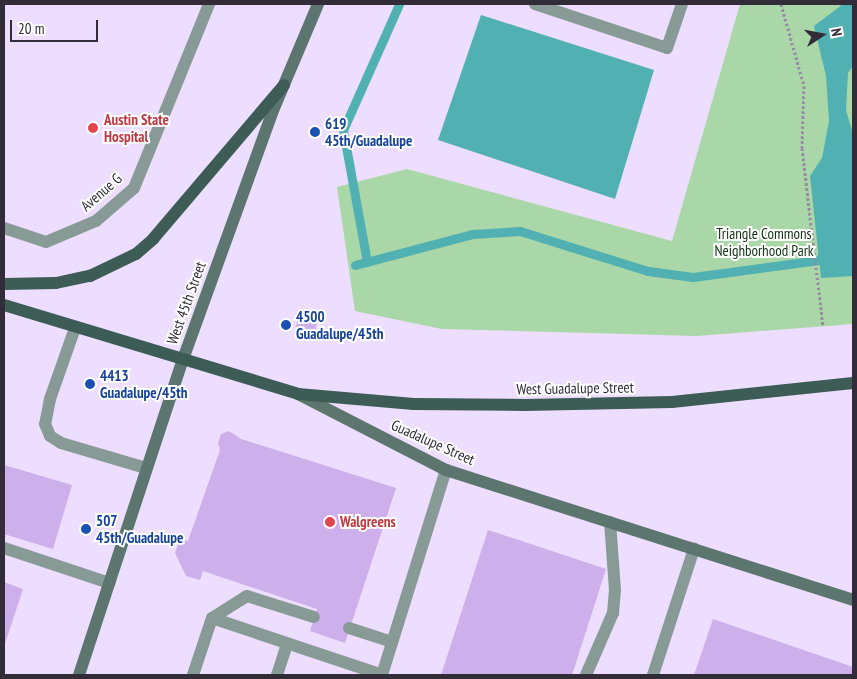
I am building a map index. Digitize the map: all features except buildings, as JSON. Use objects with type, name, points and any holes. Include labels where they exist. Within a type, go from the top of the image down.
[{"type":"main road","name":"West 45th Street","points":[[79,675],[182,362],[284,84],[318,4]]},
{"type":"main road","points":[[4,284],[56,283],[90,276],[136,254],[153,239],[284,84]]},
{"type":"main road","name":"Guadalupe Street","points":[[4,305],[182,362],[298,394],[446,470],[853,600]]},
{"type":"main road","name":"West Guadalupe Street","points":[[298,394],[414,404],[524,405],[672,402],[853,384]]},
{"type":"lane","name":"Avenue G","points":[[4,228],[46,242],[96,221],[134,188],[209,4]]},
{"type":"lane","points":[[535,4],[667,48],[682,4]]},
{"type":"lane","points":[[75,328],[50,399],[45,424],[50,436],[61,443],[146,468]]},
{"type":"lane","points":[[212,618],[382,675],[446,470]]},
{"type":"lane","points":[[586,675],[613,614],[615,590],[610,522]]},
{"type":"lane","points":[[4,548],[109,583]]},
{"type":"lane","points":[[654,675],[694,549]]},
{"type":"lane","points":[[193,675],[212,618],[247,596],[314,617]]},
{"type":"lane","points":[[350,628],[392,642]]},
{"type":"lane","points":[[277,675],[287,644]]},
{"type":"path","points":[[781,4],[804,86],[802,148],[816,280],[823,326]]},
{"type":"green space","name":"Triangle Commons Neighborhood Park","points":[[740,4],[853,4],[853,324],[697,336],[442,329],[355,311],[337,187],[407,169],[672,241]]},
{"type":"shaded area","points":[[843,4],[853,4],[853,66],[848,73],[846,110],[853,134],[853,276],[821,278],[810,176],[822,158],[829,121],[826,76],[814,26]]},
{"type":"shaded area","points":[[481,15],[654,70],[615,199],[438,140]]},
{"type":"waterway","points":[[367,262],[343,130],[399,4]]},
{"type":"waterway","points":[[355,265],[472,234],[520,231],[648,271],[693,277],[819,260],[826,250]]},
{"type":"place","name":"Austin State Hospital","points":[[93,128]]},
{"type":"place","name":"619 45th/Guadalupe","points":[[315,132]]},
{"type":"place","name":"4500 Guadalupe/45th","points":[[286,325]]},
{"type":"place","name":"4413 Guadalupe/45th","points":[[90,384]]},
{"type":"place","name":"Walgreens","points":[[330,522]]},
{"type":"place","name":"507 45th/Guadalupe","points":[[86,529]]}]
